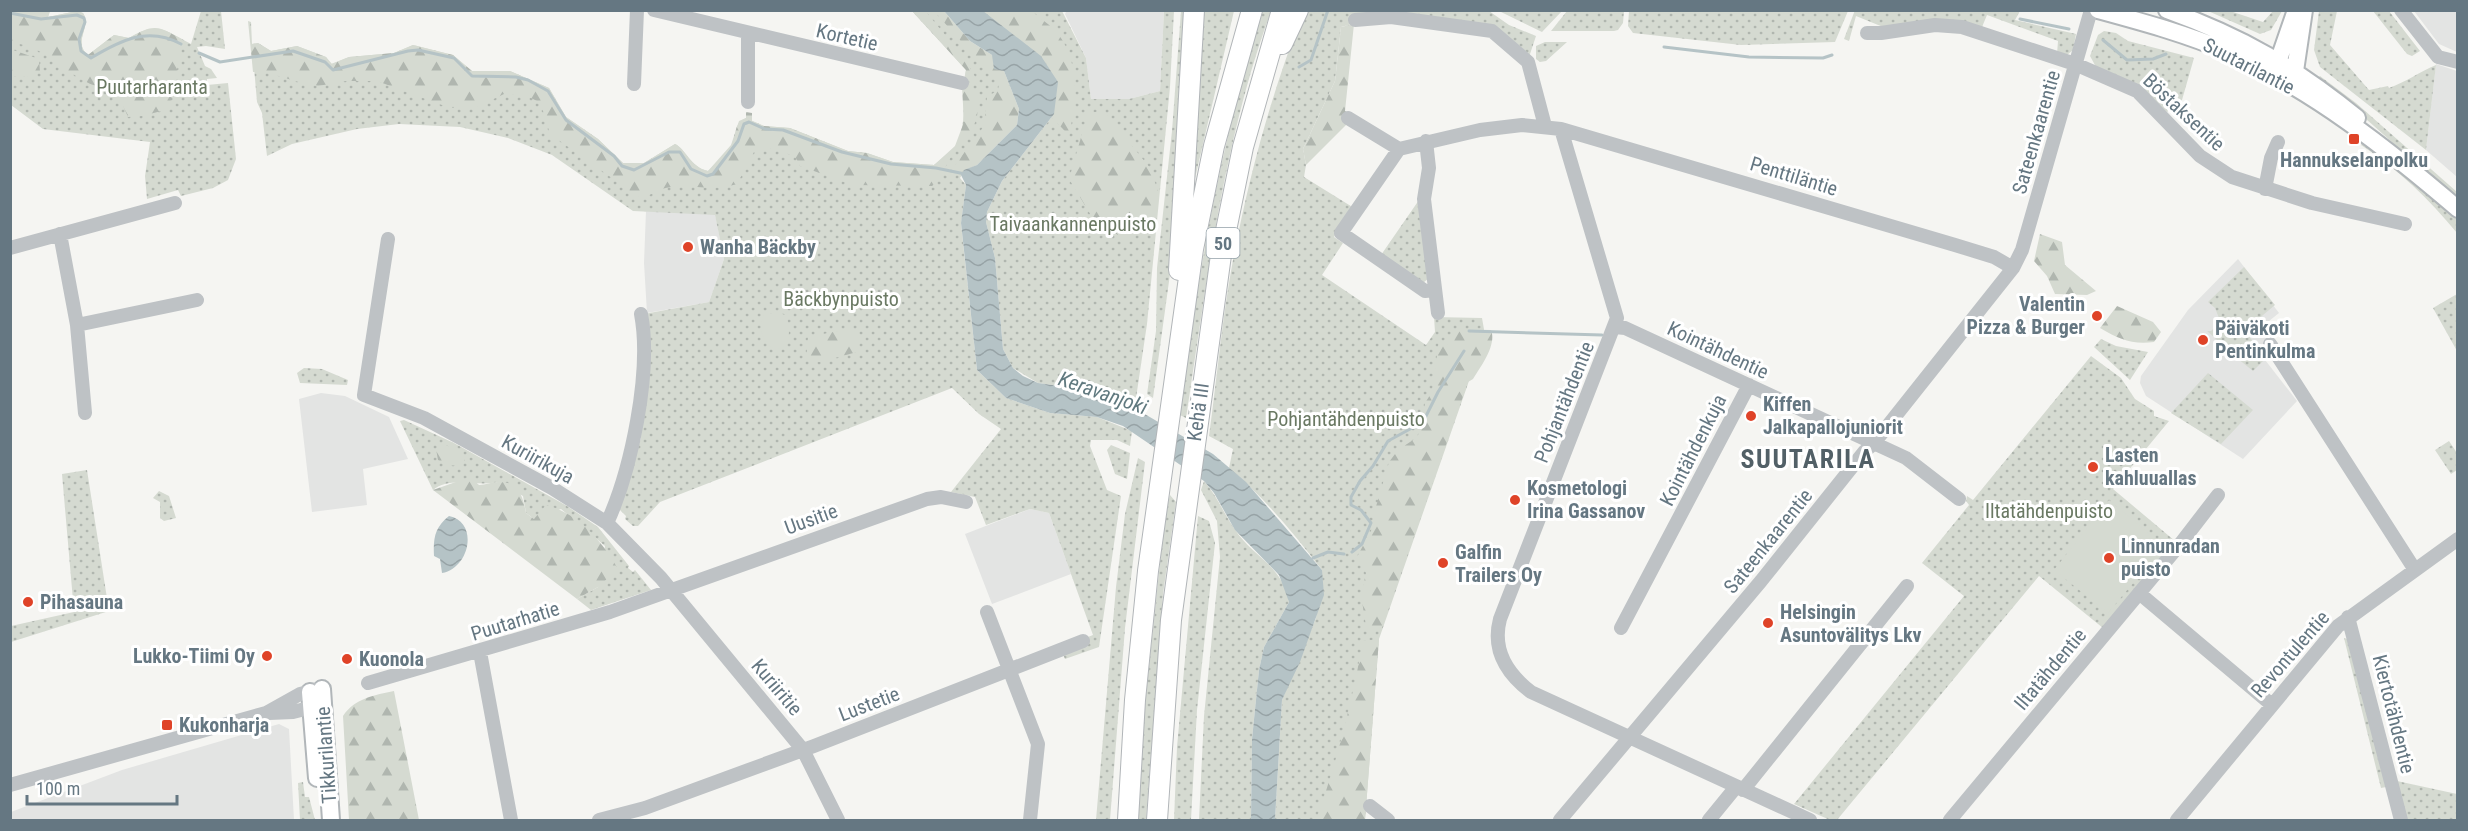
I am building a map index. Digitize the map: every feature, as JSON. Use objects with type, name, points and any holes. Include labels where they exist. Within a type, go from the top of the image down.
[{"type":"highway","points":[[1177,354],[1181,224],[1194,10]]},
{"type":"highway","name":"Kehä III","points":[[1128,820],[1135,700],[1159,489],[1193,249],[1214,146],[1252,10]]},
{"type":"highway","name":"Kehä III","points":[[1157,820],[1171,620],[1198,411],[1223,245],[1262,77],[1282,10]]},
{"type":"highway","points":[[1262,77],[1286,39],[1298,10]]},
{"type":"main road","name":"Suutarilantie","points":[[2098,10],[2196,40],[2247,61],[2387,149],[2457,208]]},
{"type":"main road","name":"Suutarilantie","points":[[2167,10],[2242,41],[2295,72],[2370,128],[2387,149]]},
{"type":"main road","points":[[2296,10],[2278,62],[2279,79],[2295,72],[2304,10]]},
{"type":"main road","name":"Tikkurilantie","points":[[316,698],[321,820]]},
{"type":"main road","name":"Tikkurilantie","points":[[316,698],[331,820]]},
{"type":"street","points":[[634,84],[637,10]]},
{"type":"street","name":"Kortetie","points":[[654,10],[962,83]]},
{"type":"street","name":"Sateenkaarentie","points":[[1560,820],[1634,739],[2013,268],[2022,250],[2091,10]]},
{"type":"street","points":[[2401,10],[2438,57],[2457,62]]},
{"type":"street","points":[[1355,20],[1391,18],[1492,31],[1528,62],[1545,126]]},
{"type":"street","name":"Böstaksentie","points":[[1867,33],[1927,26],[1962,27],[2075,64],[2137,91],[2210,164],[2232,177],[2265,189],[2405,224]]},
{"type":"street","points":[[748,33],[748,102]]},
{"type":"street","points":[[1348,118],[1399,149],[1341,233],[1425,291],[1435,290]]},
{"type":"street","name":"Penttiläntie","points":[[1399,149],[1426,141],[1522,124],[1562,129],[1994,257],[2013,268]]},
{"type":"street","name":"Pohjantähdentie","points":[[1562,129],[1617,318],[1500,618],[1498,649],[1510,672],[1531,692],[1810,820]]},
{"type":"street","points":[[1426,141],[1429,168],[1424,199],[1438,313]]},
{"type":"street","points":[[2265,189],[2271,158],[2278,142]]},
{"type":"street","points":[[10,248],[175,203]]},
{"type":"street","points":[[60,234],[77,325],[85,413]]},
{"type":"street","name":"Kuriirikuja","points":[[388,239],[364,395],[424,418],[552,488],[607,523],[670,588]]},
{"type":"street","points":[[77,325],[197,300]]},
{"type":"street","points":[[607,523],[632,439],[641,395],[641,314]]},
{"type":"street","name":"Kointähdentie","points":[[1615,327],[1625,328],[1906,458],[1959,499]]},
{"type":"street","points":[[2270,344],[2415,570]]},
{"type":"street","name":"Kointähdenkuja","points":[[1621,628],[1627,621],[1749,385]]},
{"type":"street","name":"Iltatähdentie","points":[[1950,820],[2181,543],[2218,495]]},
{"type":"street","name":"Uusitie","points":[[670,588],[927,499],[941,497],[966,502]]},
{"type":"street","name":"Revontulentie","points":[[2177,820],[2325,641],[2348,617],[2457,539]]},
{"type":"street","points":[[1709,820],[1740,789],[1907,586]]},
{"type":"street","name":"Puutarhatie","points":[[368,683],[602,615],[670,588]]},
{"type":"street","name":"Kuriiritie","points":[[670,588],[803,750],[838,820]]},
{"type":"street","points":[[2139,593],[2272,705]]},
{"type":"street","points":[[987,612],[1038,744],[1030,820]]},
{"type":"street","name":"Kiertotähdentie","points":[[2348,617],[2401,820]]},
{"type":"street","name":"Lustetie","points":[[599,820],[645,808],[803,750],[1083,641]]},
{"type":"street","points":[[480,652],[511,820]]},
{"type":"street","points":[[10,785],[316,698]]},
{"type":"street","points":[[1370,806],[1388,820]]},
{"type":"shaded area","points":[[1067,10],[1164,11],[1160,91],[1129,99],[1091,99],[1086,58],[1065,14]]},
{"type":"shaded area","points":[[2414,11],[2457,11],[2457,52],[2439,44]]},
{"type":"shaded area","points":[[2436,64],[2457,71],[2457,177],[2426,150]]},
{"type":"shaded area","points":[[646,211],[715,214],[724,259],[709,302],[647,313],[644,263]]},
{"type":"shaded area","points":[[2238,259],[2279,313],[2264,325],[2278,343],[2262,356],[2297,401],[2243,459],[2146,396],[2140,383],[2141,376],[2188,310]]},
{"type":"shaded area","points":[[321,393],[345,396],[389,417],[408,459],[363,469],[367,505],[312,512],[299,399]]},
{"type":"shaded area","points":[[1030,509],[1049,513],[1071,574],[992,604],[965,534]]},
{"type":"shaded area","points":[[279,724],[289,729],[294,820],[11,820],[11,812],[122,770]]},
{"type":"green space","points":[[1018,9],[1031,12],[1056,32],[1065,44],[1071,58],[1075,89],[1069,135],[1051,117],[1058,81],[1041,56],[983,11]]},
{"type":"green space","points":[[11,10],[50,11],[48,17],[77,11],[83,13],[85,24],[82,45],[88,55],[114,35],[129,38],[151,28],[162,29],[183,40],[169,109],[128,117],[115,87],[96,86],[75,75],[45,54],[11,43]]},
{"type":"green space","points":[[1629,10],[1848,11],[1835,42],[1741,45],[1633,33],[1628,26]]},
{"type":"green space","points":[[1855,10],[2020,11],[2015,20],[2076,34],[2073,50],[2067,55],[2057,54],[2058,41],[1987,15],[1982,27],[1888,29],[1856,16],[1849,41],[1844,39]]},
{"type":"green space","name":"Puutarharanta","points":[[11,11],[50,11],[48,17],[77,11],[83,13],[85,24],[82,45],[88,55],[114,35],[129,38],[154,28],[167,31],[191,44],[201,11],[221,11],[225,49],[197,47],[205,66],[211,69],[217,78],[207,79],[207,85],[228,83],[236,159],[228,180],[213,188],[181,196],[178,190],[147,199],[145,176],[150,142],[43,129],[11,105]]},
{"type":"green space","name":"Bäckbynpuisto","points":[[912,11],[941,11],[1010,93],[960,178],[966,185],[961,224],[977,370],[1006,398],[1050,413],[1097,417],[1132,431],[1130,446],[1117,440],[1091,440],[1090,446],[1107,490],[1121,496],[1099,647],[1065,659],[1060,648],[1093,635],[1049,513],[1030,509],[986,525],[975,497],[951,492],[1001,429],[979,414],[952,388],[660,502],[638,526],[633,526],[625,519],[626,516],[619,509],[641,438],[644,314],[709,302],[724,259],[715,215],[633,211],[552,155],[508,138],[460,127],[399,124],[357,129],[292,144],[267,156],[262,113],[257,102],[252,44],[258,43],[271,51],[297,46],[326,57],[332,64],[349,57],[394,53],[413,45],[453,55],[472,71],[510,71],[549,88],[566,117],[598,139],[623,163],[644,163],[675,144],[697,166],[708,171],[731,145],[739,121],[746,118],[764,126],[790,128],[848,151],[867,153],[893,162],[934,165],[951,151],[960,137],[966,70]]},
{"type":"green space","points":[[912,11],[927,13],[964,58],[977,80],[976,84],[964,80],[966,70]]},
{"type":"green space","points":[[934,11],[944,11],[970,41],[992,55],[1004,71],[1019,109],[1017,125],[977,165],[962,172],[952,169],[984,126],[987,97],[998,90],[999,84]]},
{"type":"green space","name":"Taivaankannenpuisto","points":[[983,11],[1062,11],[1086,58],[1091,99],[1129,99],[1160,91],[1164,11],[1174,11],[1170,87],[1147,324],[1135,405],[1081,389],[1038,383],[1013,368],[1003,349],[995,258],[986,222],[987,212],[1002,181],[1054,114]]},
{"type":"green space","points":[[1181,11],[1189,11],[1174,245],[1153,398],[1147,394],[1156,331],[1157,268],[1172,131]]},
{"type":"green space","points":[[1200,11],[1234,11],[1192,191]]},
{"type":"green space","points":[[1263,11],[1271,11],[1240,111],[1218,212],[1186,418],[1180,415],[1182,394],[1196,297],[1214,201],[1248,58]]},
{"type":"green space","name":"Pohjantähdenpuisto","points":[[1304,11],[1489,11],[1509,25],[1536,36],[1529,57],[1498,31],[1390,14],[1341,27],[1335,81],[1303,149],[1306,165],[1304,177],[1354,208],[1334,237],[1343,243],[1322,275],[1426,345],[1435,332],[1434,317],[1482,318],[1485,335],[1379,639],[1365,820],[1275,820],[1282,700],[1316,618],[1322,570],[1266,504],[1229,468],[1233,449],[1209,436],[1229,282],[1239,228],[1262,134]]},
{"type":"green space","points":[[1499,11],[1562,11],[1542,32]]},
{"type":"green space","points":[[1567,11],[1624,11],[1623,23],[1618,30],[1614,31],[1551,31]]},
{"type":"green space","points":[[2208,11],[2230,11],[2263,22],[2273,11],[2282,11],[2271,30],[2260,34]]},
{"type":"green space","points":[[2319,11],[2337,11],[2330,45],[2369,90],[2388,86],[2389,88],[2436,65],[2426,150],[2320,67],[2314,50]]},
{"type":"green space","points":[[2373,11],[2389,11],[2420,51],[2412,56],[2407,54]]},
{"type":"green space","points":[[248,21],[251,22],[252,44],[258,43],[271,51],[297,46],[326,57],[331,64],[349,57],[394,53],[413,45],[453,55],[472,71],[510,71],[549,88],[566,117],[598,139],[623,163],[644,163],[675,144],[697,166],[708,171],[731,146],[739,123],[746,118],[746,112],[752,113],[752,121],[764,126],[790,128],[848,151],[867,153],[893,162],[934,165],[955,146],[964,122],[962,87],[979,93],[977,117],[973,128],[954,151],[938,181],[932,186],[853,185],[800,166],[795,156],[768,148],[754,152],[737,184],[710,188],[671,187],[640,198],[550,134],[543,111],[537,101],[527,96],[504,94],[475,108],[450,108],[377,81],[346,81],[318,86],[265,72],[253,72]]},
{"type":"green space","points":[[1354,24],[1345,111],[1351,114],[1346,125],[1306,165],[1303,149],[1335,81],[1341,27]]},
{"type":"green space","points":[[2104,31],[2116,33],[2128,41],[2194,58],[2182,100],[2167,112],[2139,87],[2096,67],[2090,56],[2098,35]]},
{"type":"green space","points":[[1545,42],[1567,42],[1546,61],[1540,62],[1536,59],[1536,46]]},
{"type":"green space","points":[[13,50],[39,59],[40,72],[27,77],[12,76]]},
{"type":"green space","points":[[2320,76],[2356,103],[2457,192],[2457,201],[2371,124],[2317,80]]},
{"type":"green space","points":[[1104,111],[1150,168],[1159,194],[1155,222],[1125,240],[1092,217],[1069,179],[1088,113]]},
{"type":"green space","points":[[2364,141],[2375,146],[2457,218],[2457,233],[2412,185],[2361,145]]},
{"type":"green space","points":[[1419,200],[1429,278],[1423,283],[1381,255]]},
{"type":"green space","points":[[2040,234],[2062,242],[2065,265],[2096,291],[2087,295],[2055,294],[2047,276],[2034,261]]},
{"type":"green space","points":[[2244,267],[2275,305],[2244,331],[2267,357],[2253,371],[2232,354],[2234,352],[2228,346],[2226,348],[2207,331],[2211,331],[2217,325],[2215,322],[2219,318],[2215,308],[2208,302]]},
{"type":"green space","points":[[2457,294],[2457,351],[2433,308]]},
{"type":"green space","points":[[2117,306],[2153,322],[2161,332],[2154,342],[2139,343],[2126,340],[2100,328]]},
{"type":"green space","points":[[778,312],[787,316],[789,333],[786,346],[776,350],[762,335],[761,325],[764,315]]},
{"type":"green space","points":[[848,329],[858,336],[857,352],[820,362],[806,360],[808,337]]},
{"type":"green space","points":[[1453,329],[1491,330],[1492,342],[1484,362],[1473,379],[1468,382],[1382,628],[1367,632],[1361,595],[1366,573],[1357,557],[1375,523],[1375,510],[1389,462],[1398,450],[1416,438],[1421,430],[1425,403],[1432,392],[1439,340],[1447,345]]},
{"type":"green space","points":[[2101,339],[2116,346],[2148,352],[2130,380],[2094,347]]},
{"type":"green space","name":"Iltatähdenpuisto","points":[[2091,356],[2121,378],[2135,399],[2154,411],[2154,416],[2169,421],[2113,489],[2175,541],[2103,628],[2039,576],[1837,820],[1830,820],[1794,804],[1964,596],[1922,563],[1969,505],[1966,501],[1967,496],[1973,500]]},
{"type":"green space","points":[[304,368],[322,369],[348,380],[347,385],[300,383],[297,373]]},
{"type":"green space","points":[[2208,373],[2253,410],[2221,444],[2171,413]]},
{"type":"green space","points":[[404,420],[454,443],[567,506],[598,527],[629,566],[628,568],[633,572],[635,570],[651,590],[591,610],[577,599],[598,587],[605,546],[561,509],[534,519],[526,513],[523,496],[498,482],[455,483],[433,490],[400,421]]},
{"type":"green space","points":[[2449,441],[2457,453],[2457,470],[2451,474],[2435,450]]},
{"type":"green space","points":[[439,445],[459,450],[465,461],[452,465],[438,460],[436,449]]},
{"type":"green space","points":[[1111,445],[1130,453],[1127,479],[1115,474],[1107,450]]},
{"type":"green space","points":[[1138,458],[1145,462],[1125,628],[1110,820],[1096,820],[1116,587],[1125,514]]},
{"type":"green space","points":[[87,470],[109,611],[11,642],[11,626],[74,612],[62,474]]},
{"type":"green space","points":[[470,477],[479,485],[505,482],[515,487],[521,495],[526,513],[534,519],[546,505],[568,514],[579,521],[597,539],[618,569],[598,587],[577,599],[433,490]]},
{"type":"green space","points":[[1204,481],[1241,538],[1280,578],[1289,602],[1264,647],[1259,670],[1252,739],[1251,820],[1199,820],[1204,716],[1220,557],[1217,521],[1201,490]]},
{"type":"green space","points":[[159,491],[169,496],[176,518],[164,521],[160,518],[160,502],[153,498]]},
{"type":"green space","points":[[1170,495],[1176,502],[1163,594],[1146,820],[1138,820],[1144,714],[1165,515]]},
{"type":"green space","name":"Linnunradan puisto","points":[[2109,500],[2164,546],[2108,613],[2054,570]]},
{"type":"green space","points":[[1198,516],[1209,521],[1215,543],[1197,710],[1191,820],[1174,820],[1177,747]]},
{"type":"green space","points":[[2344,638],[2348,639],[2386,787],[2381,788]]},
{"type":"green space","points":[[1379,639],[1365,820],[1316,820],[1343,732],[1363,641]]},
{"type":"green space","points":[[394,691],[419,820],[349,820],[343,716],[359,701]]},
{"type":"green space","points":[[2397,781],[2457,794],[2457,820],[2407,820]]},
{"type":"green space","points":[[303,782],[305,797],[309,797],[315,820],[300,820],[298,783]]},
{"type":"water","points":[[944,11],[983,11],[1041,56],[1058,82],[1054,114],[1002,181],[987,212],[986,222],[995,258],[1003,349],[1013,368],[1038,383],[1081,389],[1131,406],[1213,454],[1246,482],[1322,570],[1324,595],[1300,662],[1282,700],[1275,820],[1251,820],[1252,739],[1259,670],[1264,647],[1289,602],[1279,575],[1235,530],[1214,493],[1204,481],[1123,426],[1097,417],[1050,413],[1006,398],[977,370],[961,223],[966,185],[961,175],[964,170],[977,165],[1017,125],[1019,109],[1004,71],[994,69],[992,55],[970,41]]},
{"type":"water","points":[[449,516],[458,520],[464,527],[467,545],[459,563],[442,573],[440,559],[434,556],[434,544],[438,529]]},
{"type":"waterway","points":[[1299,67],[1311,60],[1328,10]]},
{"type":"waterway","points":[[10,13],[41,19],[77,15],[84,18],[85,22],[79,39],[81,51],[91,58],[124,41],[146,36],[157,36],[181,44]]},
{"type":"waterway","points":[[2020,19],[2069,29]]},
{"type":"waterway","points":[[2103,40],[2127,60],[2153,59],[2166,54]]},
{"type":"waterway","points":[[1664,47],[1749,57],[1823,58],[1832,55]]},
{"type":"waterway","points":[[199,53],[220,62],[293,51],[325,62],[333,70],[418,50],[454,58],[472,76],[516,77],[528,80],[548,91],[566,120],[614,156],[622,166],[634,170],[669,152],[680,152],[691,169],[707,176],[713,174],[738,141],[744,124],[749,122],[765,129],[783,130],[842,152],[891,164],[936,168],[965,174]]},
{"type":"waterway","points":[[1469,331],[1602,335]]},
{"type":"waterway","points":[[1352,552],[1362,544],[1371,523],[1361,510],[1351,505],[1351,497],[1388,441],[1423,422],[1438,392],[1464,351]]},
{"type":"waterway","points":[[1313,558],[1328,552],[1344,554]]},
{"type":"place","name":"Hannukselanpolku","points":[[2354,139]]},
{"type":"place","name":"Wanha Bäckby","points":[[688,247]]},
{"type":"place","name":"Valentin Pizza & Burger","points":[[2097,316]]},
{"type":"place","name":"Päiväkoti Pentinkulma","points":[[2203,340]]},
{"type":"place","name":"Kiffen Jalkapallojuniorit","points":[[1751,416]]},
{"type":"place","name":"Lasten kahluuallas","points":[[2093,467]]},
{"type":"place","name":"Kosmetologi Irina Gassanov","points":[[1515,500]]},
{"type":"place","name":"Linnunradan puisto","points":[[2109,558]]},
{"type":"place","name":"Galfin Trailers Oy","points":[[1443,563]]},
{"type":"place","name":"Pihasauna","points":[[28,602]]},
{"type":"place","name":"Helsingin Asuntovälitys Lkv","points":[[1768,623]]},
{"type":"place","name":"Lukko-Tiimi Oy","points":[[267,656]]},
{"type":"place","name":"Kuonola","points":[[347,659]]},
{"type":"place","name":"Kukonharja","points":[[167,725]]},
{"type":"district","name":"SUUTARILA","points":[[1808,459]]},
{"type":"water label","name":"Keravanjoki","points":[[1103,393]]}]
